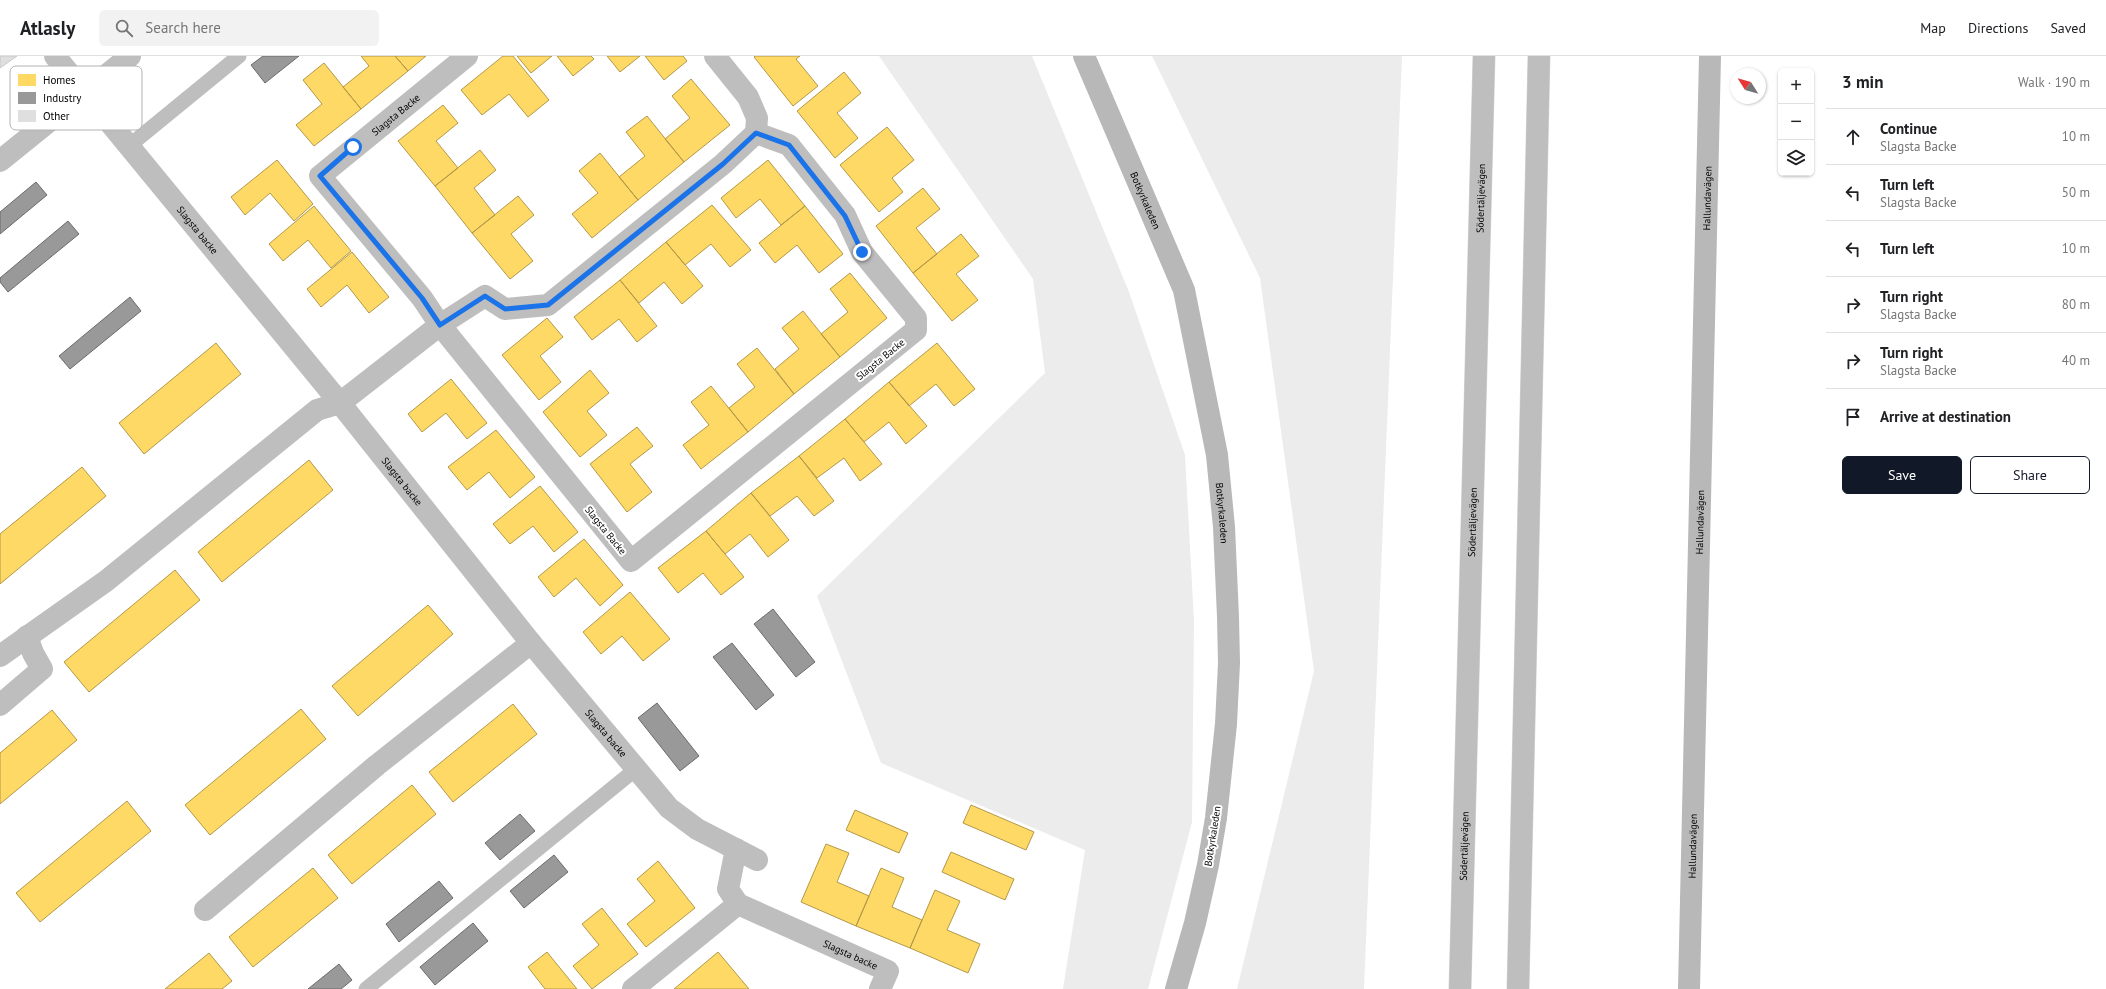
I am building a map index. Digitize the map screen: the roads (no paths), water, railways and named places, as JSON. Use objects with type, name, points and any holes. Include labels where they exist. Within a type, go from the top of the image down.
[{"type":"main road","name":"Slagsta backe","points":[[55,56],[64,66]]},
{"type":"main road","points":[[118,66],[130,56]]},
{"type":"main road","name":"Slagsta Backe","points":[[467,56],[320,176],[422,298],[440,325],[631,561],[916,330],[916,318],[862,252],[845,216],[789,145],[756,133]]},
{"type":"main road","points":[[0,656],[106,581],[317,410],[340,402],[440,325],[485,296],[505,309],[548,305],[723,164],[756,133],[757,118],[748,97],[715,56]]},
{"type":"main road","name":"Botkyrkaleden","points":[[1084,56],[1184,290],[1216,455],[1224,527],[1229,663],[1226,724],[1216,818],[1208,865],[1195,922],[1176,989]]},
{"type":"main road","name":"Södertäljevägen","points":[[1460,989],[1484,56]]},
{"type":"main road","points":[[1518,989],[1539,56]]},
{"type":"main road","name":"Hallundavägen","points":[[1689,989],[1710,56]]},
{"type":"main road","points":[[0,161],[39,130]]},
{"type":"main road","name":"Slagsta backe","points":[[117,130],[340,402],[531,643],[669,808],[697,829],[758,860]]},
{"type":"main road","points":[[0,705],[42,669],[33,653],[27,636]]},
{"type":"main road","points":[[205,910],[377,764],[531,643]]},
{"type":"main road","points":[[633,989],[738,904],[728,889],[736,849]]},
{"type":"main road","name":"Slagsta backe","points":[[738,904],[888,971],[880,989]]},
{"type":"lane","points":[[129,146],[239,56]]},
{"type":"lane","points":[[366,989],[636,769]]}]
